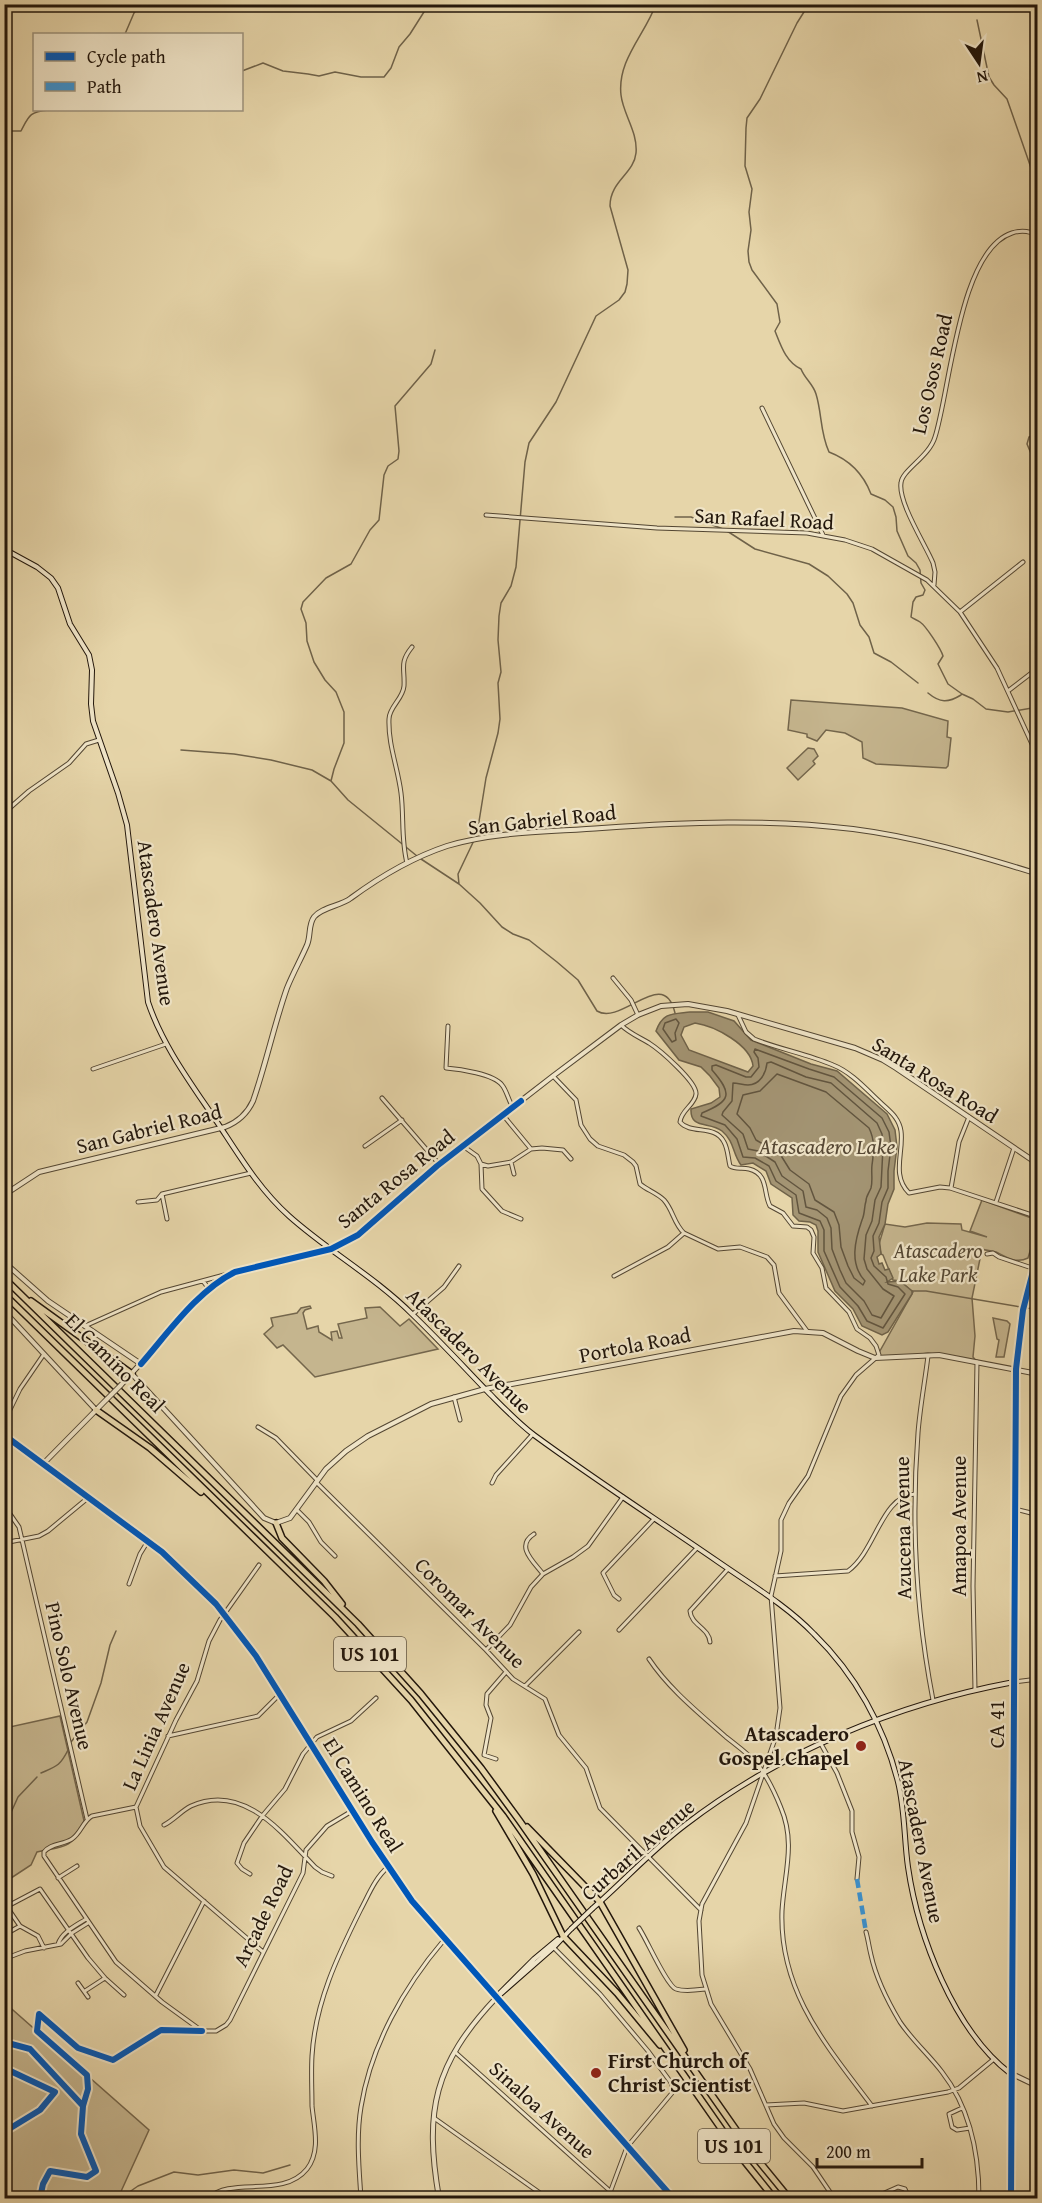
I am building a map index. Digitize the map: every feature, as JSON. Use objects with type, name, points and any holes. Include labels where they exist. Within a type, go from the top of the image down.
[{"type":"highway","name":"El Camino Real","points":[[4,1278],[358,1624],[446,1724],[519,1820],[753,2154],[789,2199]]},
{"type":"highway","points":[[20,1293],[132,1374]]},
{"type":"highway","name":"El Camino Real","points":[[4,1294],[327,1609],[427,1718],[481,1786],[741,2157],[774,2199]]},
{"type":"highway","points":[[96,1410],[150,1448],[230,1515]]},
{"type":"highway","points":[[276,1523],[282,1538],[324,1581],[358,1624]]},
{"type":"highway","points":[[481,1786],[537,1882],[563,1936],[627,2004],[677,2064]]},
{"type":"highway","points":[[519,1820],[600,1902],[702,2080]]},
{"type":"main road","name":"CA 41","points":[[1011,2199],[1016,1369],[1019,1332],[1032,1268],[1038,1252]]},
{"type":"street","name":"Los Osos Road","points":[[934,585],[933,563],[905,502],[901,482],[904,475],[926,454],[936,435],[963,309],[983,261],[992,248],[1008,234],[1023,230],[1038,236]]},
{"type":"street","points":[[762,408],[823,535]]},
{"type":"street","name":"San Rafael Road","points":[[486,514],[657,528],[823,535],[872,549],[912,570],[934,585],[960,612],[997,668],[1038,757]]},
{"type":"street","name":"Atascadero Avenue","points":[[4,549],[37,567],[51,578],[58,588],[70,624],[85,646],[91,660],[93,675],[91,712],[127,825],[148,1002],[166,1044],[251,1173],[284,1211],[381,1286],[413,1314],[485,1389],[533,1434],[771,1599],[815,1634],[834,1656],[850,1676],[876,1720],[891,1759],[898,1785],[910,1876],[921,1929],[945,1988],[994,2060],[1011,2074],[1033,2084]]},
{"type":"street","points":[[960,612],[1023,562]]},
{"type":"street","points":[[407,863],[403,838],[401,791],[393,759],[388,717],[402,693],[404,685],[402,668],[405,655],[412,647]]},
{"type":"street","points":[[1008,691],[1038,668]]},
{"type":"street","points":[[4,813],[29,791],[69,763],[86,744],[99,740]]},
{"type":"street","name":"San Gabriel Road","points":[[4,1195],[39,1172],[221,1128],[232,1125],[242,1118],[253,1101],[287,988],[309,941],[310,924],[314,917],[320,912],[348,901],[376,880],[407,863],[448,846],[504,835],[657,825],[749,822],[834,827],[873,832],[962,851],[1038,874]]},
{"type":"street","points":[[614,978],[631,1000],[638,1015]]},
{"type":"street","name":"Santa Rosa Road","points":[[43,1464],[122,1385],[208,1289],[221,1279],[236,1272],[331,1249],[358,1235],[439,1164],[553,1076],[621,1025],[661,1006],[679,1004],[710,1007],[855,1048],[883,1060],[1038,1164]]},
{"type":"street","points":[[738,1015],[746,1032],[754,1039],[834,1065],[855,1080],[896,1117],[901,1134],[899,1173],[904,1188],[909,1193],[940,1187],[951,1188],[1038,1217]]},
{"type":"street","points":[[621,1025],[629,1033],[654,1047],[693,1084],[696,1096],[682,1114],[680,1119],[682,1125],[691,1129],[712,1132],[721,1137],[726,1146],[730,1166],[748,1168],[758,1174],[765,1182],[770,1206],[783,1213],[793,1226],[807,1227],[811,1230],[814,1237],[813,1253],[820,1264],[825,1286],[849,1312],[857,1329],[870,1338],[879,1355],[856,1375],[841,1396],[808,1476],[783,1514],[782,1551],[771,1599],[780,1715],[764,1774],[746,1823],[707,1894],[699,1921],[701,1967],[705,1989],[711,2004],[750,2069],[779,2131],[808,2160],[834,2199]]},
{"type":"street","points":[[448,1026],[446,1068],[465,1070],[497,1081],[503,1085],[513,1107]]},
{"type":"street","points":[[93,1069],[166,1044]]},
{"type":"street","points":[[553,1076],[576,1100],[581,1125],[590,1139],[598,1146],[624,1155],[635,1164],[640,1184],[663,1200],[674,1214],[680,1230],[718,1249],[740,1247],[767,1257],[774,1265],[778,1293],[807,1331]]},
{"type":"street","points":[[382,1098],[439,1164]]},
{"type":"street","points":[[503,1114],[531,1149]]},
{"type":"street","points":[[951,1188],[959,1142],[969,1117]]},
{"type":"street","points":[[364,1146],[402,1120]]},
{"type":"street","points":[[463,1146],[477,1156],[481,1164],[482,1189],[485,1195],[502,1211],[521,1219]]},
{"type":"street","points":[[481,1164],[488,1166],[511,1162],[531,1149],[542,1148],[563,1150],[571,1159]]},
{"type":"street","points":[[996,1202],[1014,1148]]},
{"type":"street","points":[[511,1162],[514,1174]]},
{"type":"street","points":[[138,1202],[157,1200],[162,1194],[251,1173]]},
{"type":"street","points":[[162,1194],[167,1219]]},
{"type":"street","points":[[614,1276],[668,1247],[684,1233]]},
{"type":"street","points":[[987,1254],[993,1253],[1032,1268]]},
{"type":"street","points":[[4,1262],[33,1289],[141,1364]]},
{"type":"street","points":[[413,1314],[444,1287],[459,1266]]},
{"type":"street","points":[[85,1326],[160,1292],[236,1272]]},
{"type":"street","points":[[203,1281],[208,1289]]},
{"type":"street","points":[[4,1311],[96,1410]]},
{"type":"street","name":"Portola Road","points":[[276,1523],[290,1518],[316,1481],[335,1460],[368,1436],[422,1408],[485,1389],[773,1334],[807,1331],[823,1333],[875,1358],[928,1354],[1038,1374]]},
{"type":"street","points":[[4,1422],[20,1389],[44,1354]]},
{"type":"street","name":"Azucena Avenue","points":[[928,1354],[918,1431],[915,1540],[918,1592],[933,1701]]},
{"type":"street","name":"Amapoa Avenue","points":[[975,1690],[973,1586],[977,1362]]},
{"type":"street","points":[[132,1374],[264,1518],[276,1523]]},
{"type":"street","points":[[454,1397],[460,1420]]},
{"type":"street","name":"Coromar Avenue","points":[[258,1427],[276,1438],[506,1672],[547,1702],[559,1735],[586,1767],[600,1808],[701,1910]]},
{"type":"street","points":[[492,1483],[496,1475],[533,1434]]},
{"type":"street","name":"El Camino Real","points":[[4,1435],[148,1541],[184,1571],[225,1614],[250,1647],[352,1811],[412,1901],[673,2199]]},
{"type":"street","points":[[775,1576],[848,1571],[872,1541],[893,1503],[901,1497],[915,1494]]},
{"type":"street","points":[[4,1543],[39,1536],[89,1497]]},
{"type":"street","points":[[486,1650],[510,1625],[523,1598],[543,1574],[588,1546],[623,1497]]},
{"type":"street","points":[[1015,1509],[1031,1513],[1038,1523]]},
{"type":"street","name":"Pino Solo Avenue","points":[[4,1510],[10,1514],[19,1527],[87,1819]]},
{"type":"street","points":[[297,1510],[309,1521],[321,1542],[335,1556]]},
{"type":"street","points":[[619,1599],[614,1595],[603,1573],[655,1518]]},
{"type":"street","points":[[534,1534],[528,1538],[525,1546],[528,1555],[543,1574]]},
{"type":"street","points":[[129,1584],[148,1541]]},
{"type":"street","points":[[619,1630],[697,1548]]},
{"type":"street","name":"La Linia Avenue","points":[[87,1819],[97,1814],[136,1807],[168,1736],[200,1675],[208,1641],[259,1566]]},
{"type":"street","points":[[710,1642],[708,1634],[691,1618],[690,1611],[728,1569]]},
{"type":"street","points":[[525,1686],[579,1632]]},
{"type":"street","points":[[650,1659],[661,1677],[757,1763],[783,1811],[789,1834],[789,1856],[782,1912],[784,1946],[792,1981],[815,2029],[872,2106]]},
{"type":"street","points":[[496,1758],[484,1755],[490,1718],[486,1697],[490,1689],[506,1672]]},
{"type":"street","name":"Curbaril Avenue","points":[[439,2199],[432,2150],[433,2117],[440,2083],[454,2051],[472,2025],[496,1998],[684,1826],[764,1774],[821,1744],[876,1720],[975,1690],[1038,1679]]},
{"type":"street","points":[[168,1736],[258,1716],[280,1694]]},
{"type":"street","points":[[249,1874],[239,1867],[237,1858],[263,1815],[279,1798],[300,1757],[321,1735],[351,1721],[376,1698]]},
{"type":"street","points":[[821,1744],[837,1773],[852,1811],[852,1832],[859,1857],[857,1878]]},
{"type":"street","points":[[164,1825],[175,1820],[190,1806],[216,1799],[224,1800],[263,1815],[315,1867],[332,1876]]},
{"type":"street","points":[[136,1807],[140,1826],[160,1862],[263,1952]]},
{"type":"street","name":"Arcade Road","points":[[156,1996],[202,2031],[216,2031],[226,2025],[303,1873],[306,1850],[327,1826],[352,1811]]},
{"type":"street","points":[[87,1819],[73,1838],[49,1846],[44,1853],[45,1859],[116,1962],[156,1996],[204,1900]]},
{"type":"street","points":[[58,1878],[76,1866]]},
{"type":"street","points":[[209,2199],[215,2193],[287,2182],[299,2176],[310,2164],[315,2146],[311,2082],[315,2028],[339,1953],[376,1879],[388,1867]]},
{"type":"street","points":[[44,1948],[38,1936],[20,1926],[6,1908],[40,1889],[88,1958],[124,1995]]},
{"type":"street","points":[[4,1959],[25,1951],[58,1944],[58,1941],[87,1921]]},
{"type":"street","points":[[4,1935],[20,1926]]},
{"type":"street","points":[[639,1928],[666,1980],[672,1987],[681,1990],[705,1989]]},
{"type":"street","points":[[866,1932],[881,1985],[901,2023],[944,2074],[962,2108],[970,2128],[979,2169],[979,2199]]},
{"type":"street","points":[[361,2199],[358,2156],[361,2108],[373,2059],[382,2035],[406,1993],[444,1940]]},
{"type":"street","points":[[552,1946],[600,1994],[672,2084],[672,2093],[627,2147],[608,2199]]},
{"type":"street","points":[[85,1990],[105,1978]]},
{"type":"street","points":[[78,1983],[88,1997]]},
{"type":"street","name":"Sinaloa Avenue","points":[[454,2051],[610,2191]]},
{"type":"street","points":[[766,2105],[804,2103],[843,2111],[954,2090],[994,2060]]},
{"type":"street","points":[[1038,2081],[1033,2084],[1038,2092]]},
{"type":"street","points":[[962,2108],[949,2114],[952,2127],[957,2130],[970,2128]]},
{"type":"street","points":[[433,2117],[547,2199]]},
{"type":"street","points":[[873,2199],[898,2187],[905,2189],[909,2199]]},
{"type":"green space","points":[[791,700],[902,708],[948,721],[947,737],[951,738],[948,766],[946,768],[876,764],[863,758],[862,742],[845,733],[826,730],[817,741],[807,737],[807,734],[788,730]]},
{"type":"green space","points":[[808,748],[814,749],[818,756],[813,761],[815,764],[798,780],[787,768]]},
{"type":"green space","name":"Atascadero Lake Park","points":[[982,1200],[1037,1220],[1037,1228],[1028,1258],[1024,1260],[1007,1258],[996,1252],[982,1249],[972,1298],[975,1336],[973,1357],[977,1362],[928,1353],[897,1358],[876,1358],[913,1292],[900,1281],[893,1280],[881,1254],[879,1244],[885,1224],[905,1227],[927,1223],[961,1224],[962,1230],[987,1237],[970,1231]]},
{"type":"green space","points":[[310,1306],[311,1308],[303,1313],[307,1329],[318,1326],[319,1332],[332,1340],[331,1332],[337,1331],[339,1338],[342,1338],[338,1324],[367,1318],[365,1308],[380,1307],[400,1326],[409,1319],[438,1349],[315,1377],[283,1345],[277,1348],[264,1334],[273,1326],[271,1318],[297,1313],[301,1308]]},
{"type":"green space","points":[[993,1318],[1007,1321],[1010,1324],[1004,1357],[996,1357],[999,1340]]},
{"type":"green space","points":[[60,1716],[85,1825],[70,1843],[37,1852],[31,1865],[5,1882],[5,1728]]},
{"type":"green space","points":[[5,2003],[149,2130],[118,2198],[5,2198]]},
{"type":"water","name":"Atascadero Lake","points":[[690,1012],[708,1012],[734,1021],[751,1040],[811,1064],[837,1071],[887,1114],[895,1130],[897,1147],[894,1189],[888,1204],[885,1224],[879,1237],[881,1254],[877,1257],[879,1264],[882,1263],[885,1270],[889,1269],[893,1278],[887,1282],[900,1281],[912,1291],[888,1332],[882,1335],[862,1326],[853,1309],[835,1291],[818,1252],[816,1225],[799,1221],[793,1215],[792,1198],[771,1184],[766,1171],[753,1163],[741,1165],[729,1139],[722,1131],[694,1120],[691,1109],[711,1103],[720,1097],[719,1088],[701,1067],[679,1060],[656,1031],[665,1017]],"holes":[[[695,1023],[722,1032],[746,1051],[753,1066],[748,1072],[689,1050],[681,1035],[684,1027]]]},
{"type":"waterway","points":[[125,33],[134,13],[141,4]]},
{"type":"waterway","points":[[243,71],[263,63],[283,71],[319,76],[335,72],[361,77],[384,77],[391,68],[399,47],[429,4]]},
{"type":"waterway","points":[[459,884],[458,874],[477,834],[486,778],[498,733],[500,719],[498,683],[501,672],[498,640],[499,616],[501,603],[511,586],[516,567],[525,462],[529,443],[556,402],[596,316],[619,300],[627,284],[628,270],[610,206],[614,190],[631,167],[636,153],[635,138],[622,102],[621,82],[627,59],[656,4]]},
{"type":"waterway","points":[[809,4],[797,23],[760,99],[747,118],[745,166],[752,189],[749,212],[751,230],[749,262],[752,270],[777,304],[780,322],[775,331],[782,348],[791,362],[801,369],[815,390],[829,452],[849,463],[860,474],[871,494],[885,500],[893,507],[897,531],[908,556],[920,570],[921,583],[925,590],[923,595],[916,597],[913,602],[911,617],[923,624],[939,648],[943,656],[938,664],[948,684],[986,709],[1008,712],[1038,707]]},
{"type":"waterway","points":[[977,20],[989,77],[1007,99],[1038,188]]},
{"type":"waterway","points":[[4,131],[21,131],[30,116],[42,111]]},
{"type":"waterway","points":[[4,144],[11,158],[10,165]]},
{"type":"waterway","points":[[331,781],[344,743],[344,712],[336,692],[314,662],[301,609],[303,602],[326,578],[351,564],[370,530],[379,520],[384,475],[388,466],[398,459],[395,406],[431,364],[435,350]]},
{"type":"waterway","points":[[1038,433],[1029,437],[1027,444],[1035,463],[1038,486]]},
{"type":"waterway","points":[[675,517],[691,517],[723,529]]},
{"type":"waterway","points":[[727,531],[755,549],[809,564],[828,576],[853,603],[860,625],[869,637],[874,653],[891,662],[918,683]]},
{"type":"waterway","points":[[928,693],[944,701],[961,695]]},
{"type":"waterway","points":[[181,750],[234,754],[312,770],[331,781],[348,800],[417,856]]},
{"type":"waterway","points":[[421,859],[459,884],[502,927],[529,940],[578,980],[597,1011],[607,1013],[618,1011],[652,995],[662,995],[670,1000],[675,1013]]},
{"type":"waterway","points":[[912,1291],[926,1291],[1021,1307]]},
{"type":"waterway","points":[[1026,1308],[1038,1309]]},
{"type":"waterway","points":[[71,1742],[87,1722],[116,1631]]},
{"type":"waterway","points":[[41,1773],[58,1765],[68,1750]]},
{"type":"waterway","points":[[4,1828],[18,1797],[37,1777]]},
{"type":"waterway","points":[[123,2198],[138,2186],[174,2172],[198,2175],[234,2170],[263,2173],[290,2165]]},
{"type":"marked path","points":[[857,1879],[866,1932]]},
{"type":"cycle path","points":[[141,1364],[184,1313],[221,1280],[235,1272],[331,1249],[358,1235],[437,1166],[521,1101]]},
{"type":"cycle path","points":[[1011,2198],[1016,1369],[1023,1310],[1038,1252]]},
{"type":"cycle path","points":[[4,1435],[162,1552],[216,1604],[256,1656],[372,1842],[412,1901],[673,2198]]},
{"type":"cycle path","points":[[83,2106],[88,2089],[87,2075],[37,2031],[39,2014],[78,2048],[113,2060],[161,2030],[202,2031]]},
{"type":"cycle path","points":[[4,2042],[30,2049],[83,2106],[81,2134],[96,2171],[87,2177],[50,2171],[43,2184],[40,2198]]},
{"type":"cycle path","points":[[4,2068],[55,2092],[40,2110],[4,2132]]},
{"type":"place","name":"Atascadero Gospel Chapel","points":[[861,1746]]},
{"type":"place","name":"First Church of Christ Scientist","points":[[596,2073]]}]
